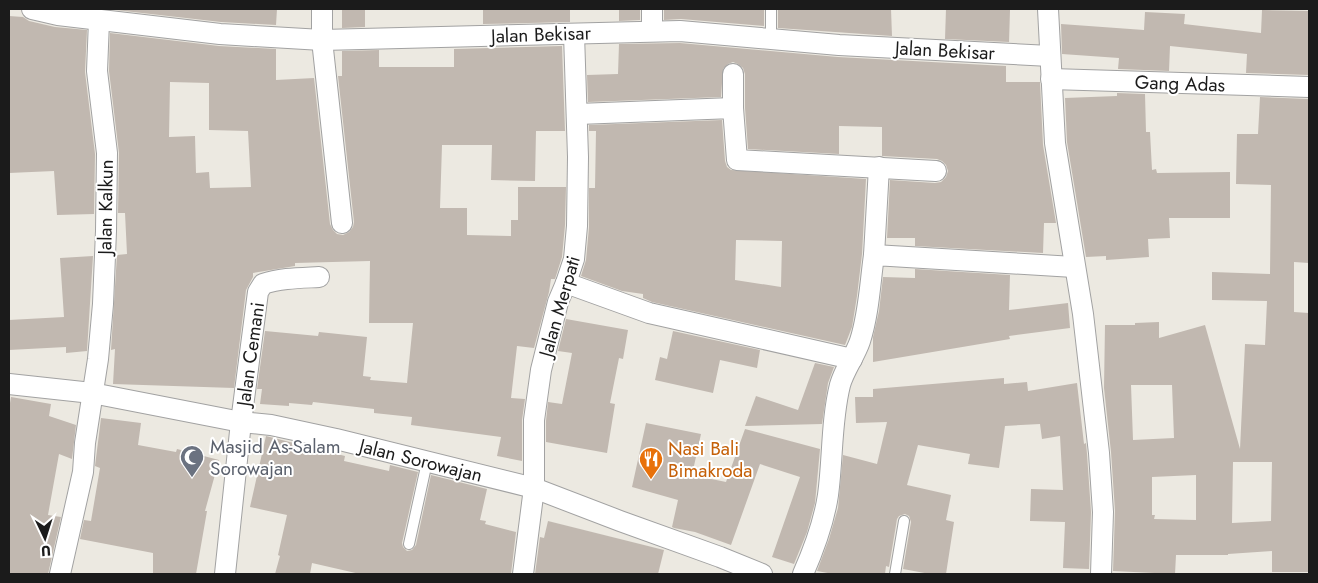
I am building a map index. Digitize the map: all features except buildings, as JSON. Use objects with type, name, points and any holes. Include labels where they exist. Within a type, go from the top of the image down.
[{"type":"street","name":"Jalan Bekisar","points":[[32,9],[58,16],[220,34],[322,40],[680,31],[771,38],[840,46],[1050,56]]},
{"type":"street","points":[[322,9],[322,40],[342,223]]},
{"type":"street","points":[[652,9],[652,31]]},
{"type":"street","points":[[1048,9],[1055,143],[1089,361],[1099,454],[1103,512],[1101,574]]},
{"type":"street","name":"Jalan Kalkun","points":[[60,574],[83,472],[98,359],[106,231],[107,153],[97,72],[99,21]]},
{"type":"street","name":"Jalan Merpati","points":[[523,574],[534,488],[534,420],[541,370],[558,302],[574,259],[577,226],[578,114],[574,34]]},
{"type":"street","points":[[733,74],[733,108],[737,163],[880,167],[936,171]]},
{"type":"street","name":"Gang Adas","points":[[1051,79],[1309,87]]},
{"type":"street","points":[[578,114],[733,108]]},
{"type":"street","points":[[803,574],[812,554],[823,519],[828,494],[831,451],[840,385],[860,340],[867,309],[874,254],[880,167]]},
{"type":"street","points":[[874,254],[1074,267]]},
{"type":"street","name":"Jalan Cemani","points":[[241,422],[258,292],[263,284],[286,279],[319,277]]},
{"type":"street","points":[[566,283],[649,313],[852,359]]},
{"type":"street","name":"Jalan Sorowajan","points":[[9,384],[92,393],[241,422],[280,427],[534,488],[762,574]]},
{"type":"street","points":[[225,574],[241,422]]},
{"type":"lane","points":[[771,9],[771,38]]},
{"type":"lane","points":[[409,544],[427,462]]},
{"type":"lane","points":[[895,574],[904,521]]},
{"type":"place","name":"Masjid As-Salam Sorowajan","points":[[192,478]]},
{"type":"place","name":"Nasi Bali Bimakroda","points":[[651,480]]}]
